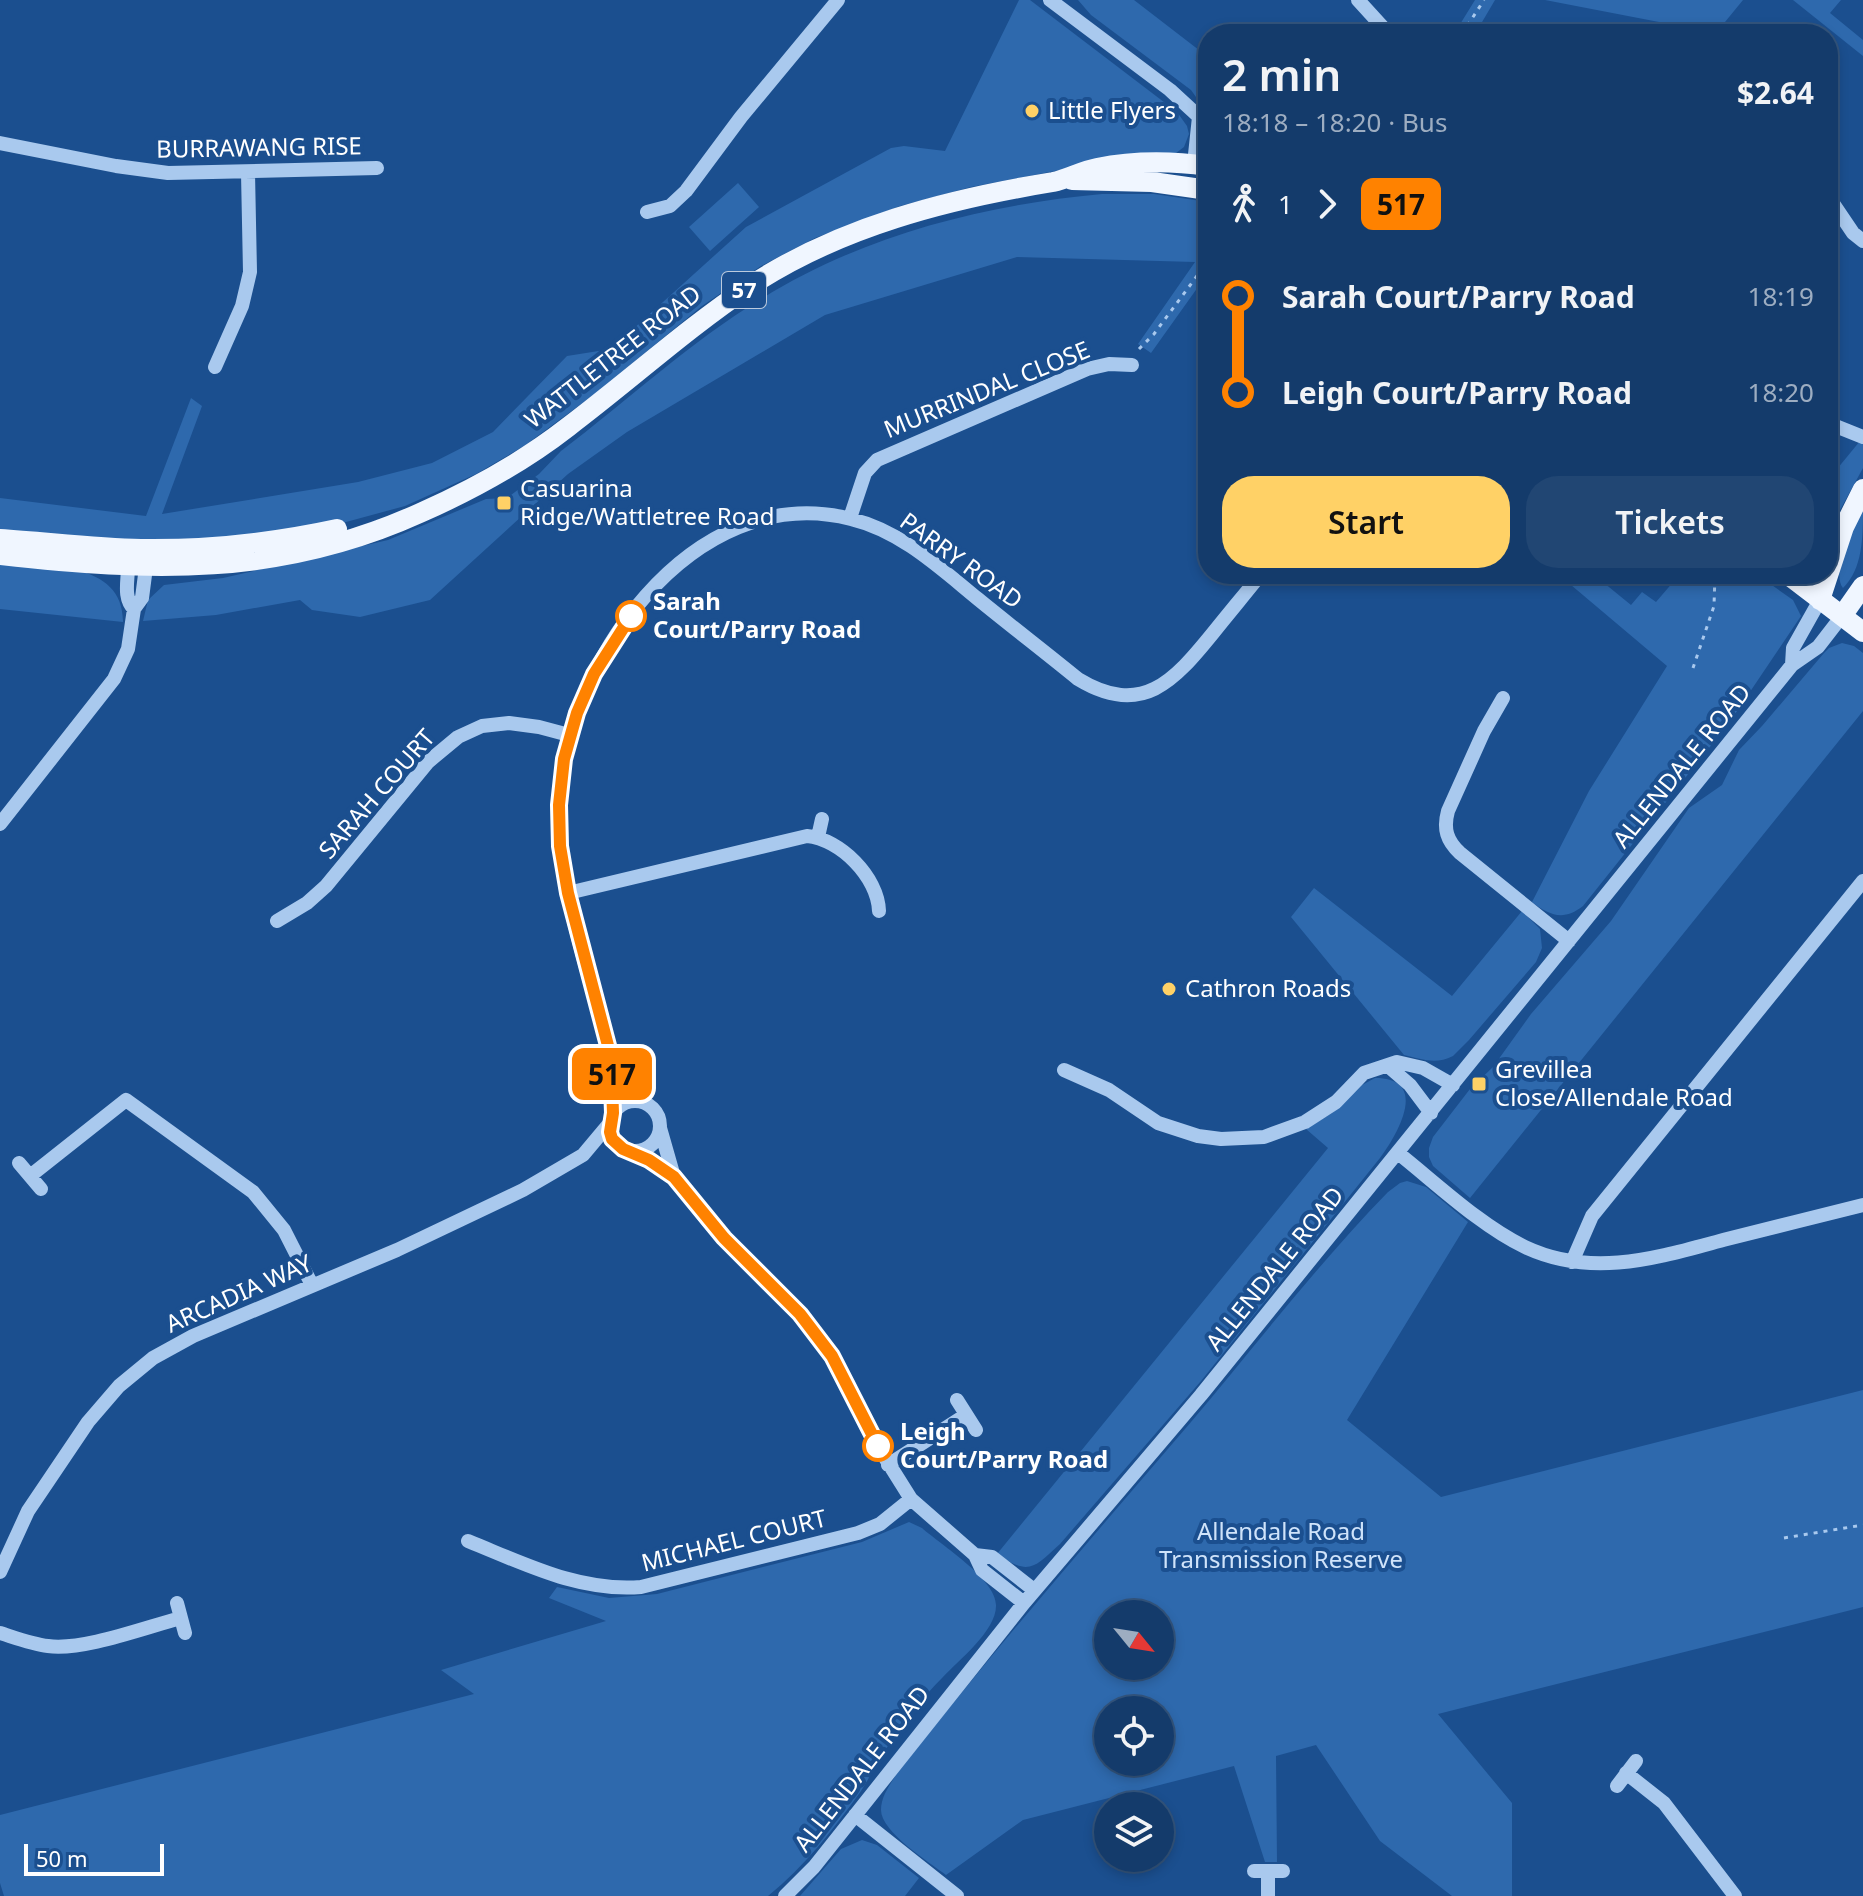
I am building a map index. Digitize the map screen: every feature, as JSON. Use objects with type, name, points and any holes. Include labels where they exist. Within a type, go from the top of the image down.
[{"type":"main road","name":"WATTLETREE ROAD","points":[[0,555],[233,564],[311,550],[398,523],[541,447],[720,306],[788,264],[855,233],[925,210],[1001,191],[1068,179],[1097,168],[1167,163],[1198,165]]},
{"type":"main road","name":"WATTLETREE ROAD","points":[[1068,179],[1152,182],[1198,188]]},
{"type":"main road","points":[[1838,545],[1845,523],[1863,489]]},
{"type":"main road","points":[[1838,531],[1845,523]]},
{"type":"main road","name":"WATTLETREE ROAD","points":[[0,539],[138,558]]},
{"type":"main road","points":[[1800,584],[1863,632]]},
{"type":"main road","points":[[1820,600],[1825,584]]},
{"type":"main road","points":[[1842,616],[1863,586]]},
{"type":"street","points":[[647,212],[670,206],[686,191],[741,117],[838,0]]},
{"type":"street","points":[[1358,0],[1380,24]]},
{"type":"street","points":[[1056,2],[1170,90],[1198,116]]},
{"type":"street","name":"BURRAWANG RISE","points":[[0,143],[142,171],[189,175],[377,168]]},
{"type":"street","points":[[215,367],[242,306],[250,272],[248,173]]},
{"type":"street","points":[[1838,211],[1853,233],[1863,241]]},
{"type":"street","name":"MURRINDAL CLOSE","points":[[850,518],[865,473],[877,460],[1087,369],[1109,364],[1132,365]]},
{"type":"street","points":[[1838,427],[1863,437]]},
{"type":"street","name":"PARRY ROAD","points":[[611,1119],[611,1057],[568,893],[560,846],[559,805],[569,735],[594,674],[621,631],[657,584],[692,551],[730,530],[771,517],[819,515],[850,518],[890,533],[928,559],[1078,679],[1092,688],[1122,695],[1152,690],[1176,676],[1253,584]]},
{"type":"street","points":[[0,824],[114,679],[128,649],[134,609],[142,598],[138,558]]},
{"type":"street","name":"ALLENDALE ROAD","points":[[1792,665],[1793,648],[1820,600]]},
{"type":"street","name":"ALLENDALE ROAD","points":[[785,1896],[814,1867],[1034,1590],[1201,1395],[1792,665],[1818,647],[1842,616]]},
{"type":"street","points":[[1503,698],[1484,731],[1448,811],[1445,820],[1448,838],[1460,853],[1569,941]]},
{"type":"street","name":"SARAH COURT","points":[[277,921],[307,903],[326,886],[428,762],[458,737],[482,726],[509,723],[569,735]]},
{"type":"street","points":[[818,837],[822,819]]},
{"type":"street","points":[[568,893],[796,838],[818,837],[838,847],[865,876],[877,893],[879,911]]},
{"type":"street","points":[[1572,1262],[1592,1216],[1863,881]]},
{"type":"street","name":"PARRY ROAD","points":[[611,1057],[647,1104]]},
{"type":"street","points":[[1064,1070],[1098,1084],[1158,1123],[1210,1138],[1243,1140],[1284,1131],[1305,1122],[1336,1102],[1372,1068],[1397,1062],[1413,1064],[1453,1085]]},
{"type":"street","points":[[1388,1066],[1410,1085],[1431,1113]]},
{"type":"street","points":[[30,1176],[126,1100],[253,1192],[284,1230],[312,1285]]},
{"type":"street","points":[[674,1177],[612,1139],[611,1119],[625,1103],[640,1101],[657,1114],[674,1177],[707,1220],[820,1338],[848,1384],[888,1465],[911,1499],[975,1555],[982,1570],[1024,1603]]},
{"type":"street","name":"ARCADIA WAY","points":[[0,1572],[5,1546],[44,1485],[88,1422],[137,1370],[173,1345],[469,1217],[523,1190],[583,1155],[611,1119]]},
{"type":"street","points":[[627,1150],[639,1151],[653,1144],[660,1128]]},
{"type":"street","name":"ARCADIA WAY","points":[[583,1155],[627,1150]]},
{"type":"street","points":[[1398,1153],[1508,1238],[1535,1252],[1572,1262],[1602,1265],[1643,1260],[1863,1205]]},
{"type":"street","points":[[19,1163],[41,1189]]},
{"type":"street","points":[[957,1400],[976,1430]]},
{"type":"street","points":[[888,1465],[966,1415]]},
{"type":"street","name":"MICHAEL COURT","points":[[468,1541],[568,1581],[605,1588],[641,1587],[858,1533],[880,1524],[911,1499]]},
{"type":"street","points":[[975,1555],[992,1557],[1034,1590]]},
{"type":"street","points":[[0,1633],[60,1646],[82,1644],[181,1618]]},
{"type":"street","points":[[1617,1786],[1631,1767],[1664,1803],[1735,1896]]},
{"type":"street","points":[[855,1815],[957,1896]]},
{"type":"street","points":[[1268,1871],[1268,1896]]},
{"type":"path","points":[[1468,24],[1484,0]]},
{"type":"path","points":[[1132,365],[1141,347],[1198,275]]},
{"type":"path","points":[[1693,668],[1714,606],[1715,584]]},
{"type":"path","points":[[1784,1538],[1863,1525]]},
{"type":"green space","points":[[1019,0],[1030,0],[1177,112],[1189,134],[1184,147],[1172,156],[1091,164],[971,187],[900,206],[815,238],[761,266],[702,306],[596,393],[524,446],[476,474],[405,506],[335,525],[193,544],[0,535],[0,498],[146,516],[191,398],[202,406],[162,514],[358,482],[432,463],[493,432],[567,356],[611,349],[746,227],[891,148],[904,146],[945,151]]},
{"type":"green space","points":[[1078,0],[1134,0],[1198,49],[1198,100],[1191,90],[1091,15]]},
{"type":"green space","points":[[1475,0],[1495,0],[1481,24],[1460,24]]},
{"type":"green space","points":[[1545,0],[1743,0],[1723,24],[1669,24]]},
{"type":"green space","points":[[1793,0],[1841,0],[1830,13],[1863,40],[1863,56],[1838,36],[1838,24],[1823,24]]},
{"type":"green space","points":[[738,183],[759,207],[710,251],[689,227]]},
{"type":"green space","points":[[1102,194],[1154,194],[1198,201],[1198,287],[1151,353],[1138,344],[1195,262],[1017,257],[825,315],[627,432],[568,474],[430,600],[360,617],[312,610],[300,600],[216,615],[143,621],[148,600],[164,585],[223,578],[388,540],[486,499],[507,498],[539,474],[561,451],[709,334],[800,277],[841,257],[926,227],[969,215]]},
{"type":"green space","points":[[1860,441],[1863,442],[1863,468],[1838,514],[1838,468]]},
{"type":"green space","points":[[1863,507],[1858,562],[1843,588],[1840,581],[1842,560]]},
{"type":"green space","points":[[0,560],[59,566],[96,577],[111,587],[120,602],[123,622],[0,609]]},
{"type":"green space","points":[[1570,584],[1605,584],[1631,605],[1642,592],[1656,602],[1671,584],[1770,584],[1793,600],[1801,616],[1729,723],[1583,906],[1563,915],[1545,911],[1532,902],[1589,791],[1667,666]]},
{"type":"green space","points":[[1842,643],[1854,646],[1863,653],[1863,711],[1470,1198],[1433,1166],[1429,1148],[1433,1137],[1470,1089],[1493,1067],[1531,1014],[1611,921],[1689,808],[1722,785],[1739,750],[1824,653]]},
{"type":"green space","points":[[1314,888],[1452,996],[1522,911],[1540,929],[1542,948],[1536,962],[1453,1056],[1434,1061],[1404,1055],[1291,917]]},
{"type":"green space","points":[[1375,1078],[1392,1080],[1402,1087],[1405,1097],[1401,1122],[1380,1158],[1201,1381],[1060,1544],[1031,1566],[1017,1565],[997,1554],[1328,1148],[1306,1129],[1332,1113],[1362,1085]]},
{"type":"green space","name":"Allendale Road Transmission Reserve","points":[[1407,1181],[1426,1187],[1468,1222],[1347,1420],[1441,1497],[1863,1390],[1863,1607],[1438,1714],[1512,1803],[1512,1896],[1452,1896],[1380,1841],[1316,1745],[1276,1756],[1277,1862],[1265,1862],[1234,1766],[1132,1792],[1094,1792],[1094,1802],[1023,1820],[946,1875],[907,1846],[883,1819],[882,1801],[896,1775],[1004,1641],[1312,1277],[1388,1192]]},
{"type":"green space","points":[[909,1522],[922,1528],[978,1574],[994,1595],[995,1615],[976,1644],[920,1702],[829,1833],[794,1873],[768,1896],[4,1896],[0,1883],[0,1815],[474,1694],[441,1670],[606,1621],[549,1598],[557,1587],[609,1598],[657,1594],[862,1542]]},
{"type":"green space","points":[[862,1840],[877,1845],[919,1878],[905,1896],[800,1896],[841,1849]]},
{"type":"bus line","name":"517","points":[[631,616],[594,674],[577,713],[564,759],[559,805],[562,864],[611,1057],[613,1113],[609,1124],[612,1139],[623,1149],[649,1160],[674,1177],[707,1220],[800,1314],[832,1356],[878,1446]]},
{"type":"place","name":"Little Flyers","points":[[1032,111]]},
{"type":"place","name":"Casuarina Ridge/Wattletree Road","points":[[504,503]]},
{"type":"place","name":"Sarah Court/Parry Road","points":[[631,616]]},
{"type":"place","name":"Cathron Roads","points":[[1169,989]]},
{"type":"place","name":"Grevillea Close/Allendale Road","points":[[1479,1084]]},
{"type":"place","name":"Leigh Court/Parry Road","points":[[878,1446]]}]
